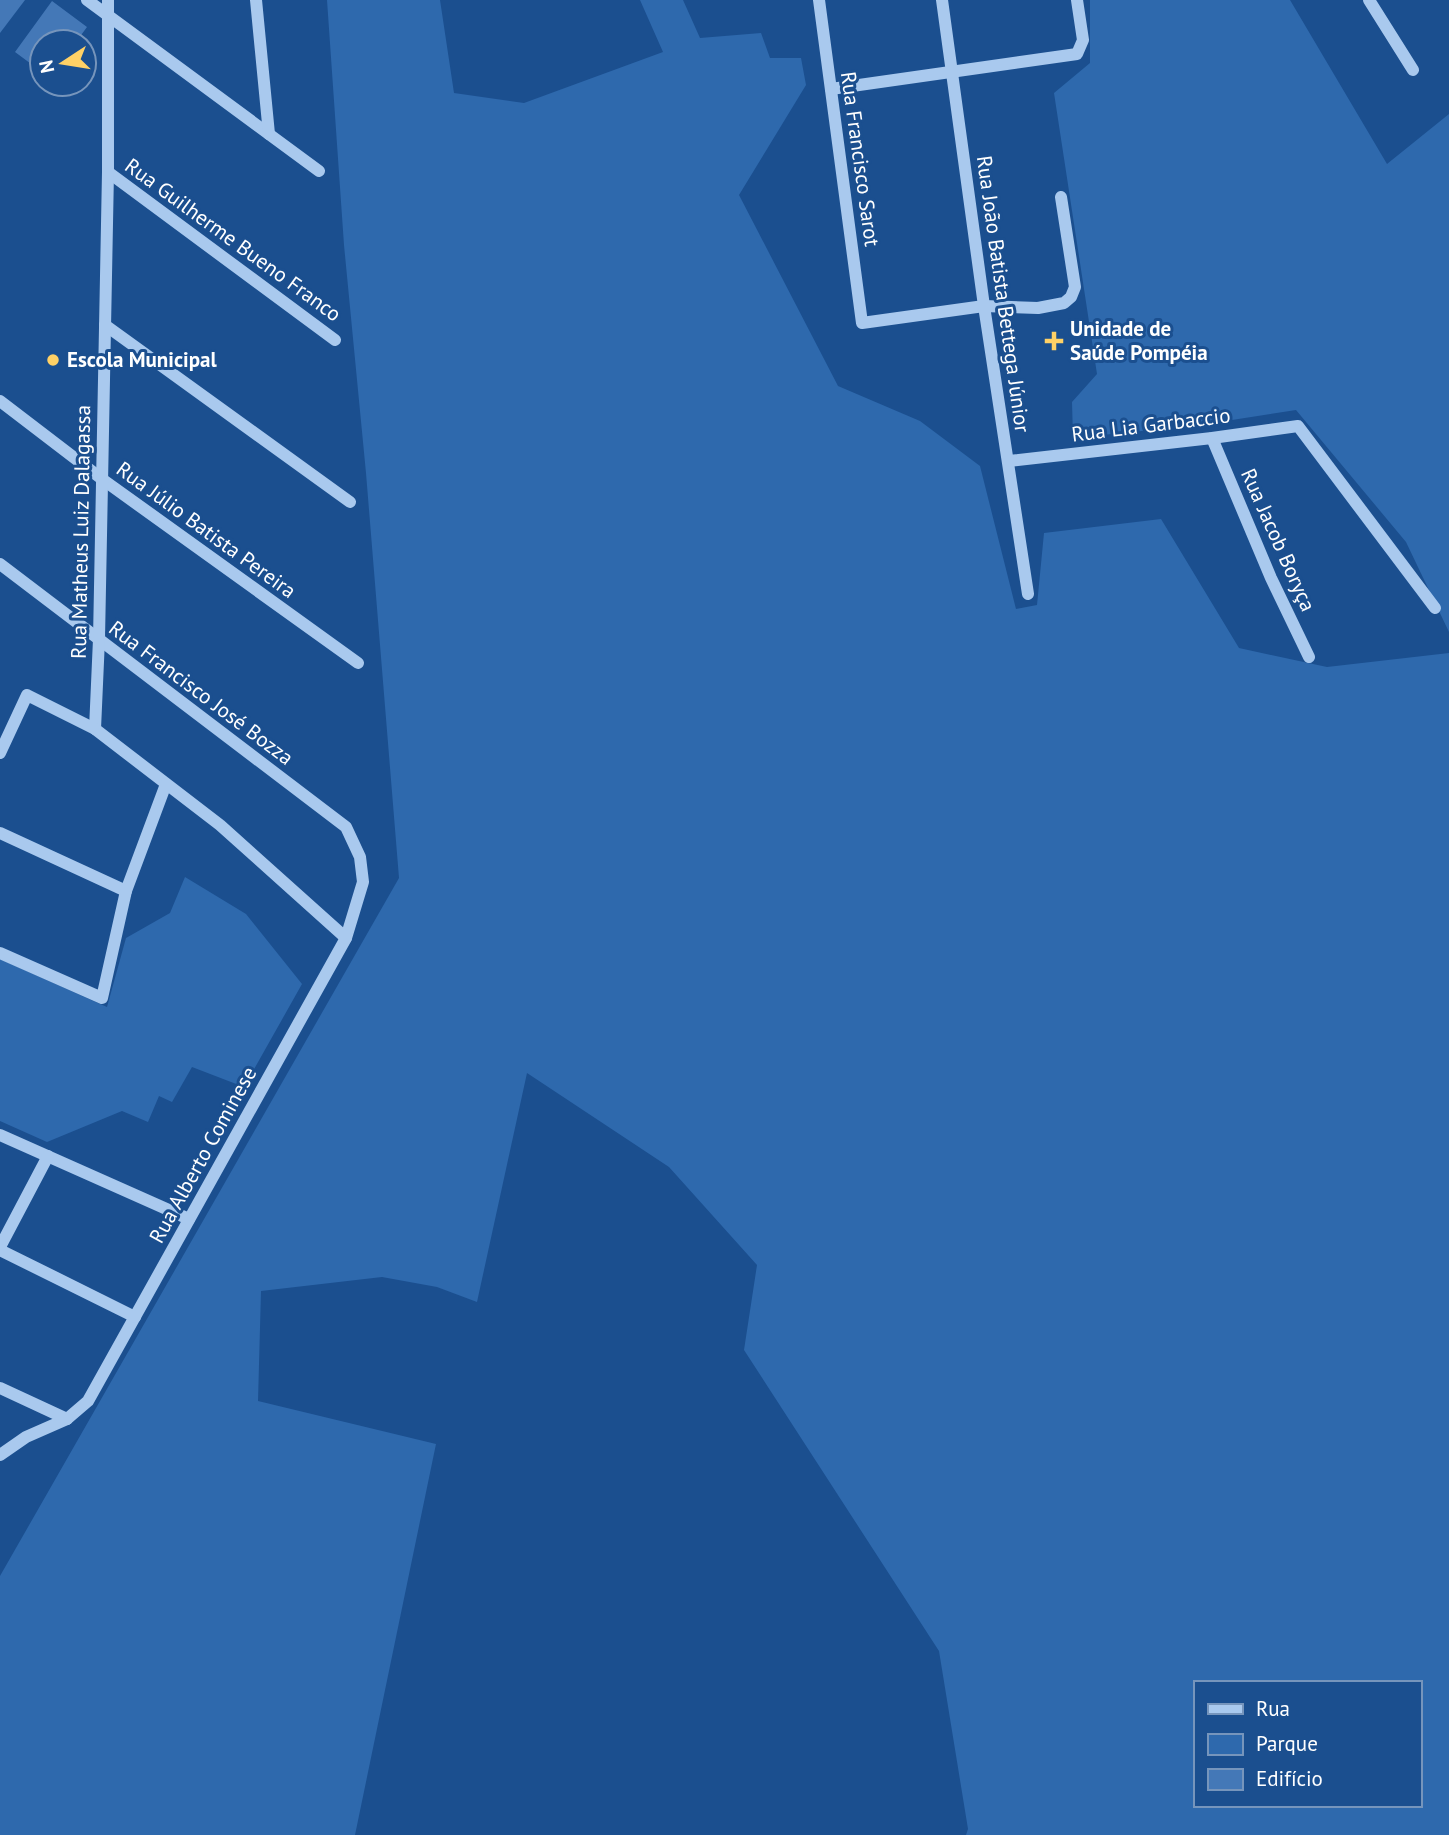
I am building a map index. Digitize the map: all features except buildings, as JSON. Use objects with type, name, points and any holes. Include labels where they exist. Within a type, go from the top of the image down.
[{"type":"street","points":[[87,0],[319,171]]},
{"type":"street","name":"Rua Matheus Luiz Dalagassa","points":[[95,729],[108,172],[108,0]]},
{"type":"street","points":[[256,0],[269,134]]},
{"type":"street","name":"Rua Francisco Sarot","points":[[819,0],[862,323],[984,306]]},
{"type":"street","name":"Rua João Batista Bettega Júnior","points":[[942,0],[984,306],[1028,594]]},
{"type":"street","points":[[831,89],[1077,54],[1083,40],[1077,0]]},
{"type":"street","points":[[1369,0],[1413,70]]},
{"type":"street","name":"Rua Guilherme Bueno Franco","points":[[108,172],[335,340]]},
{"type":"street","points":[[984,306],[1038,308],[1064,303],[1071,297],[1075,287],[1061,197]]},
{"type":"street","points":[[105,325],[350,502]]},
{"type":"street","name":"Rua Júlio Batista Pereira","points":[[0,401],[102,479],[358,663]]},
{"type":"street","name":"Rua Lia Garbaccio","points":[[1009,461],[1298,426],[1435,608]]},
{"type":"street","name":"Rua Jacob Boryça","points":[[1212,438],[1271,578],[1309,657]]},
{"type":"street","name":"Rua Francisco José Bozza","points":[[0,564],[346,827]]},
{"type":"street","points":[[0,754],[27,695],[95,729],[220,825],[346,937]]},
{"type":"street","points":[[0,953],[102,998],[126,891],[166,783]]},
{"type":"street","name":"Rua Alberto Cominese","points":[[0,1455],[26,1437],[67,1419],[88,1401],[346,937],[363,883],[360,857],[346,827]]},
{"type":"street","points":[[0,833],[126,891]]},
{"type":"street","points":[[0,1135],[189,1219]]},
{"type":"street","points":[[47,1156],[0,1249],[135,1317]]},
{"type":"street","points":[[0,1388],[67,1419]]},
{"type":"green space","points":[[327,0],[440,0],[454,93],[524,103],[663,52],[640,0],[683,0],[700,38],[761,33],[770,58],[801,58],[806,85],[739,195],[838,386],[920,421],[980,466],[1016,609],[1037,605],[1044,533],[1161,519],[1239,648],[1327,667],[1449,653],[1449,1835],[966,1835],[968,1829],[939,1651],[744,1350],[757,1265],[669,1167],[527,1073],[477,1302],[437,1287],[382,1277],[261,1291],[258,1401],[436,1444],[355,1835],[0,1835],[0,1576],[399,878],[366,473],[344,245]]},
{"type":"green space","points":[[1090,0],[1290,0],[1387,164],[1449,114],[1449,632],[1406,542],[1296,410],[1200,425],[1073,438],[1072,402],[1097,374],[1054,93],[1090,63]]},
{"type":"green space","points":[[185,877],[246,914],[302,984],[244,1087],[192,1067],[172,1102],[159,1096],[148,1122],[122,1111],[47,1142],[0,1121],[0,959],[107,1007],[126,938],[170,913]]},
{"type":"place","name":"Unidade de Saúde Pompéia","points":[[1054,341]]},
{"type":"place","name":"Escola Municipal","points":[[53,360]]}]
